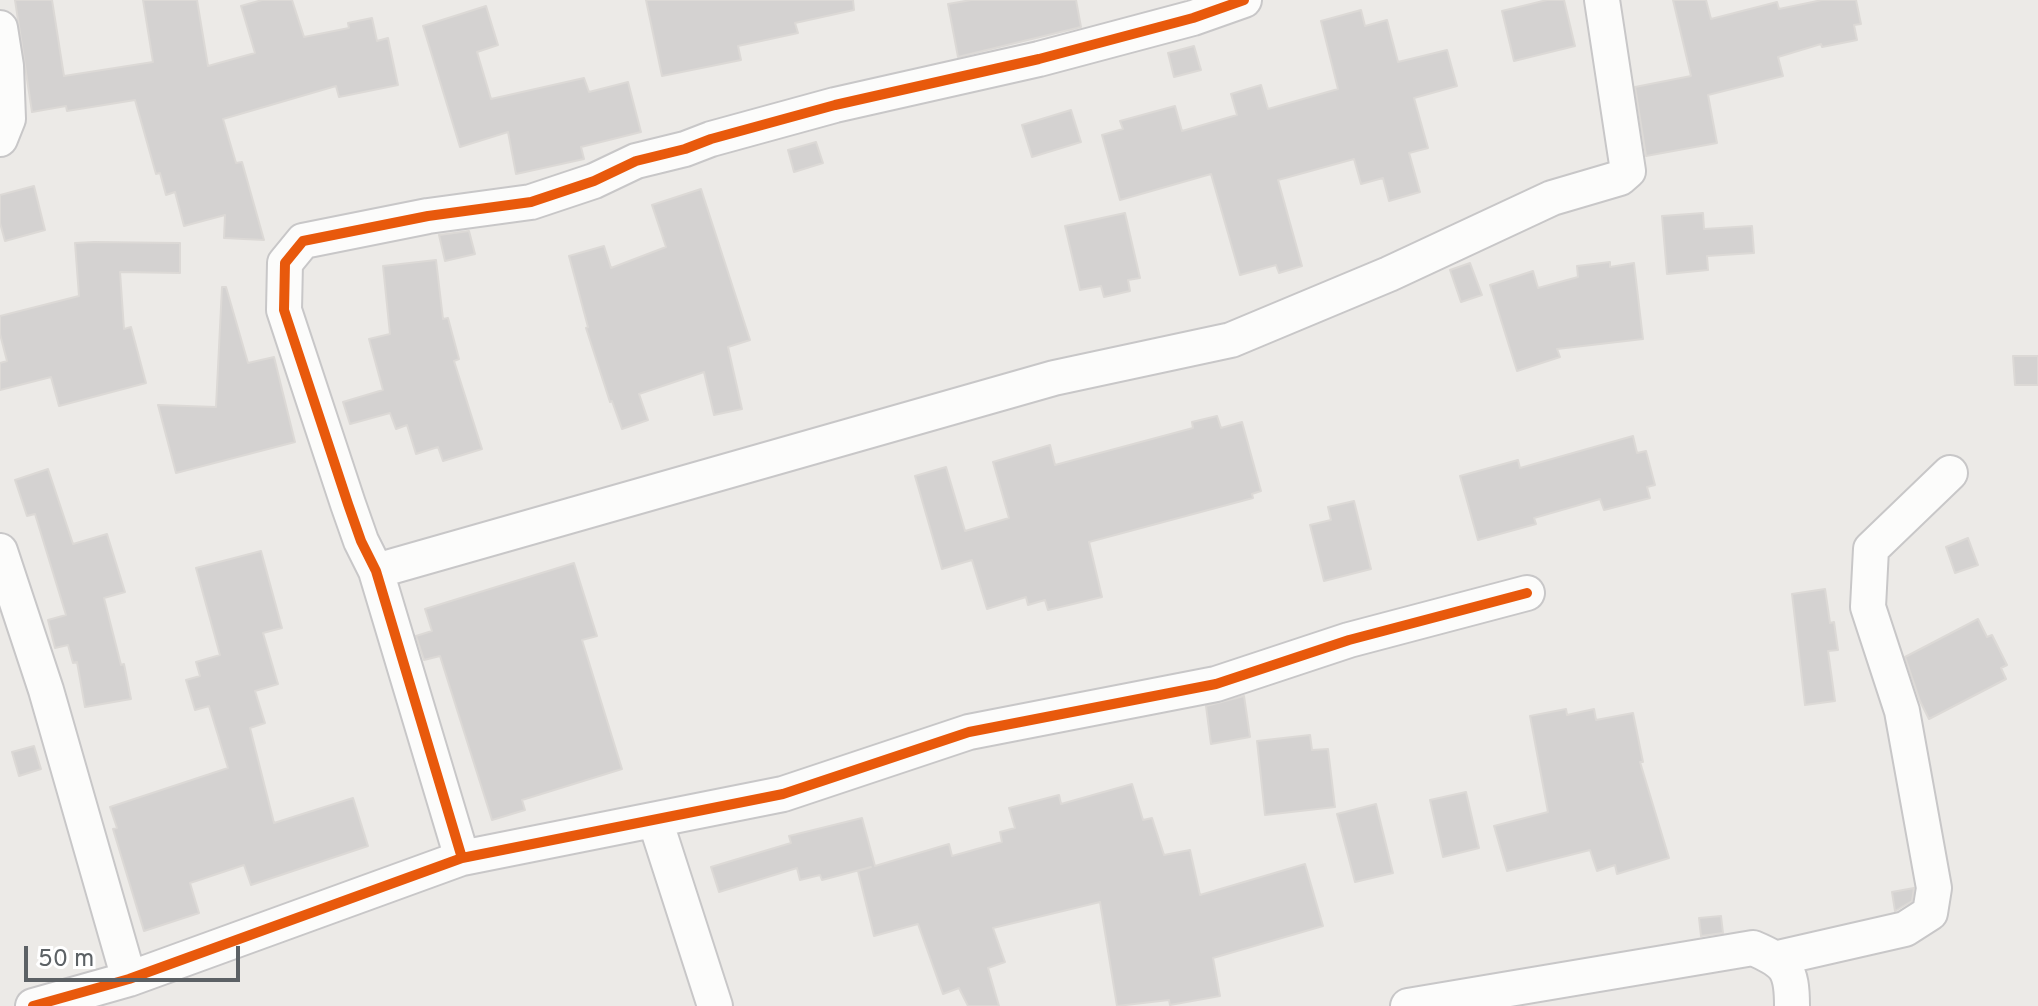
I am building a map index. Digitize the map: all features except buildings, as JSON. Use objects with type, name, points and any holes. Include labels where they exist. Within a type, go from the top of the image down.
[{"type":"street","points":[[462,858],[376,571],[352,516],[284,310],[285,263],[303,241],[414,219],[531,202],[594,181],[636,161],[711,139],[835,105],[1070,51],[1193,18],[1244,0]]},
{"type":"street","points":[[376,571],[1054,378],[1231,340],[1389,274],[1552,198],[1620,178],[1628,171],[1602,0]]},
{"type":"street","points":[[0,28],[6,66],[8,119],[0,139]]},
{"type":"street","points":[[1408,1006],[1753,948],[1778,958],[1905,929],[1930,913],[1934,888],[1902,711],[1868,607],[1871,549],[1950,473]]},
{"type":"street","points":[[0,551],[46,690],[129,979]]},
{"type":"street","points":[[33,1006],[129,979],[462,858],[783,794],[969,732],[1216,684],[1349,640],[1527,593]]},
{"type":"street","points":[[655,820],[715,1006]]},
{"type":"street","points":[[1778,958],[1792,982],[1792,1006]]},
{"type":"cycle path","points":[[462,858],[376,571],[361,541],[284,310],[285,263],[303,241],[428,216],[531,202],[594,181],[636,161],[711,139],[835,105],[1039,59],[1193,18],[1244,0]]},
{"type":"cycle path","points":[[33,1006],[129,979],[462,858],[783,794],[969,732],[1216,684],[1349,640],[1527,593]]}]
